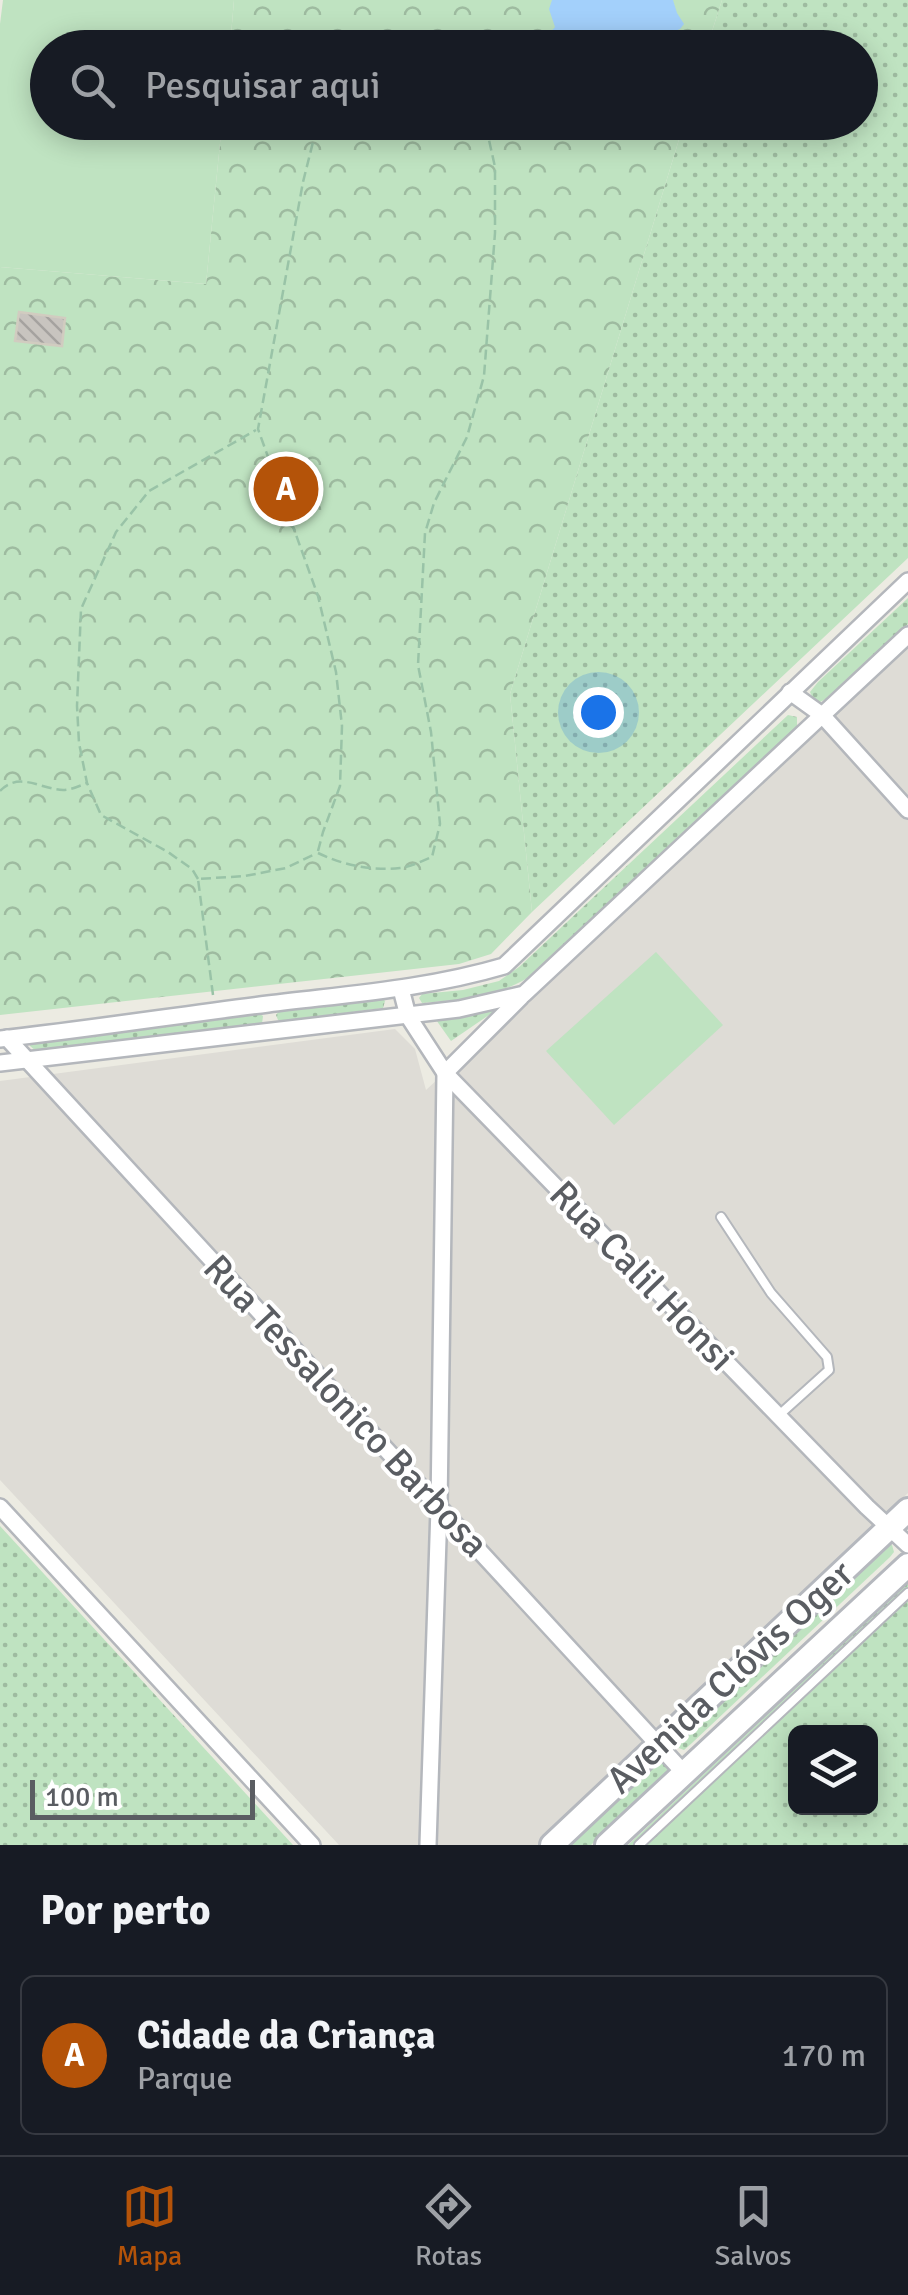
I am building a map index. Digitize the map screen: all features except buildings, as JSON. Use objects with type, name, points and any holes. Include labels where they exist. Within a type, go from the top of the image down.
[{"type":"main road","name":"Avenida Clóvis Oger","points":[[552,1845],[908,1510]]},
{"type":"main road","name":"Avenida Clóvis Oger","points":[[607,1845],[908,1565]]},
{"type":"street","points":[[3,1038],[402,990],[504,966],[908,581]]},
{"type":"street","points":[[428,1845],[438,1508],[444,1072],[908,635]]},
{"type":"street","points":[[790,692],[822,715],[908,810]]},
{"type":"street","name":"Rua Calil Honsi","points":[[402,990],[408,1016],[444,1072],[867,1508],[908,1545]]},
{"type":"street","points":[[0,1064],[459,1010],[524,994]]},
{"type":"street","points":[[268,1004],[272,1031]]},
{"type":"street","name":"Rua Tessalonico Barbosa","points":[[3,1038],[685,1774]]},
{"type":"street","points":[[0,1507],[312,1845]]},
{"type":"lane","points":[[721,1217],[771,1293],[827,1356],[828,1370],[778,1416]]},
{"type":"lane","points":[[639,1845],[908,1593]]},
{"type":"path","points":[[314,140],[258,429],[318,596],[336,672],[342,726],[340,786],[318,853]]},
{"type":"path","points":[[318,853],[338,863],[360,867],[403,868],[432,857],[440,824],[431,732],[418,665],[425,533],[434,504],[467,436],[484,376],[495,233],[495,167],[489,140]]},
{"type":"path","points":[[215,1011],[198,879],[192,869],[168,852],[102,815],[87,783],[77,706],[81,609],[116,532],[150,491],[258,429]]},
{"type":"path","points":[[0,790],[6,784],[25,780],[66,790],[87,783]]},
{"type":"path","points":[[198,879],[286,868],[318,853]]},
{"type":"shaded area","points":[[908,647],[908,1493],[538,1845],[339,1845],[0,1480],[0,1081],[395,1029],[415,1049],[426,1090]]},
{"type":"green space","points":[[3,0],[234,0],[231,30],[30,30],[30,140],[220,140],[206,284],[0,267]]},
{"type":"green space","points":[[234,0],[722,0],[712,30],[232,30]]},
{"type":"green space","points":[[722,0],[908,0],[908,558],[532,912],[510,694],[679,140],[878,140],[878,30],[712,30]]},
{"type":"green space","points":[[220,140],[679,140],[510,694],[532,912],[491,954],[459,964],[0,1015],[0,267],[206,284]]},
{"type":"green space","points":[[908,598],[908,624],[826,699],[813,699],[810,692],[818,682]]},
{"type":"green space","points":[[788,715],[797,717],[797,728],[537,972],[495,992],[422,1003],[422,994],[499,981],[519,967]]},
{"type":"green space","points":[[656,952],[723,1025],[614,1125],[546,1051]]},
{"type":"green space","points":[[382,998],[383,1008],[283,1021],[276,1015],[279,1011]]},
{"type":"green space","points":[[505,1004],[451,1041],[434,1017]]},
{"type":"green space","points":[[257,1012],[263,1016],[262,1024],[36,1051],[30,1046],[30,1042]]},
{"type":"green space","points":[[0,1526],[293,1845],[0,1845]]},
{"type":"green space","points":[[886,1543],[892,1545],[894,1552],[890,1557],[692,1743],[684,1750],[676,1747],[675,1740]]},
{"type":"green space","points":[[908,1583],[908,1845],[628,1845]]},
{"type":"green space","points":[[658,1762],[668,1765],[669,1773],[591,1845],[569,1845]]},
{"type":"water","points":[[552,0],[673,0],[684,24],[678,30],[552,30],[555,27],[549,9]]},
{"type":"place","name":"Cidade da Criança","points":[[286,489]]}]
